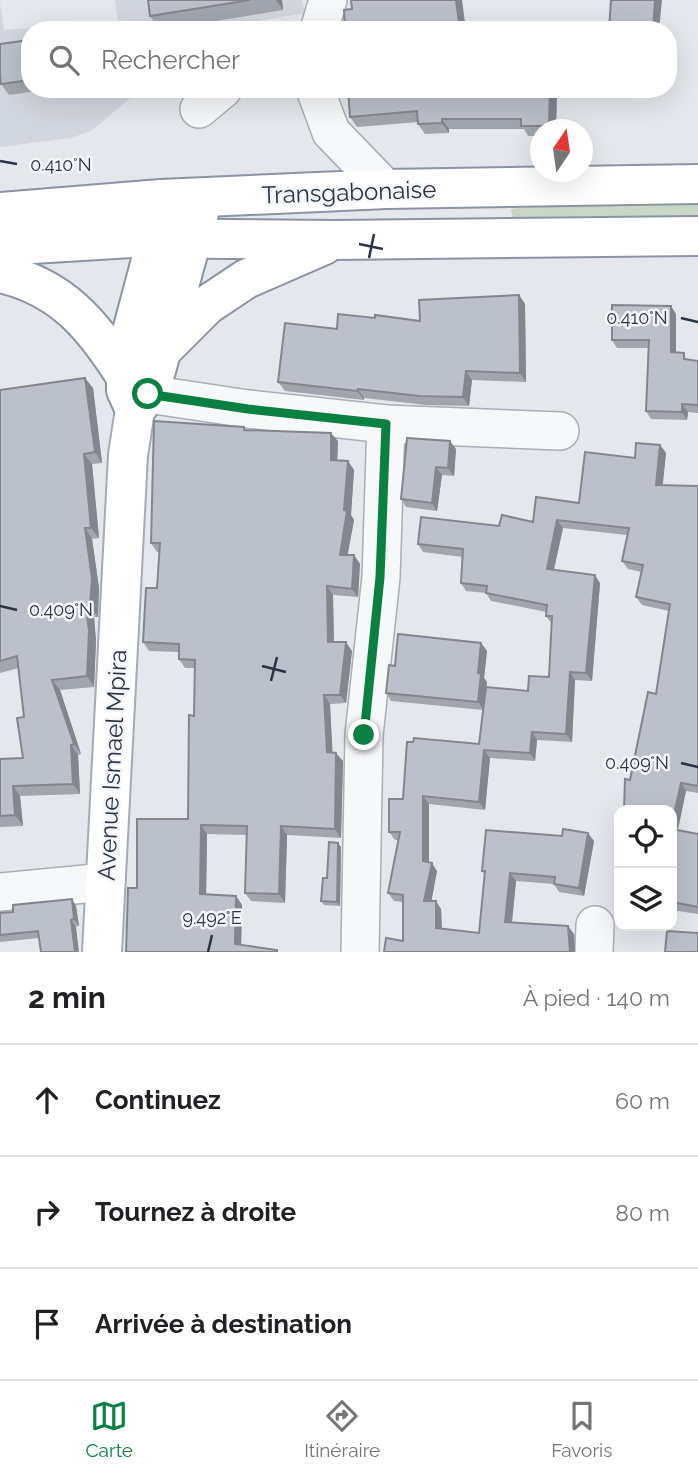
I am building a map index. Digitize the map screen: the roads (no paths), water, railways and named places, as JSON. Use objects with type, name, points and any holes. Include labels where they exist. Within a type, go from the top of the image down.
[{"type":"main road","name":"Transgabonaise","points":[[0,212],[161,200],[386,189],[698,184]]},
{"type":"main road","points":[[136,394],[130,343],[175,238],[204,198]]},
{"type":"main road","points":[[161,200],[175,238],[161,352]]},
{"type":"main road","name":"Transgabonaise","points":[[0,246],[175,238],[336,240],[698,236]]},
{"type":"main road","points":[[136,394],[161,352],[207,305],[246,279],[336,240]]},
{"type":"main road","points":[[0,273],[38,285],[68,305],[97,335],[136,394]]},
{"type":"main road","name":"Avenue Ismael Mpira","points":[[102,952],[128,455],[136,394]]},
{"type":"street","points":[[322,21],[328,0]]},
{"type":"street","points":[[318,98],[331,132],[386,189]]},
{"type":"street","points":[[136,394],[386,424],[560,431]]},
{"type":"street","points":[[360,952],[364,735],[380,577],[386,424]]},
{"type":"street","points":[[0,892],[106,882]]}]
